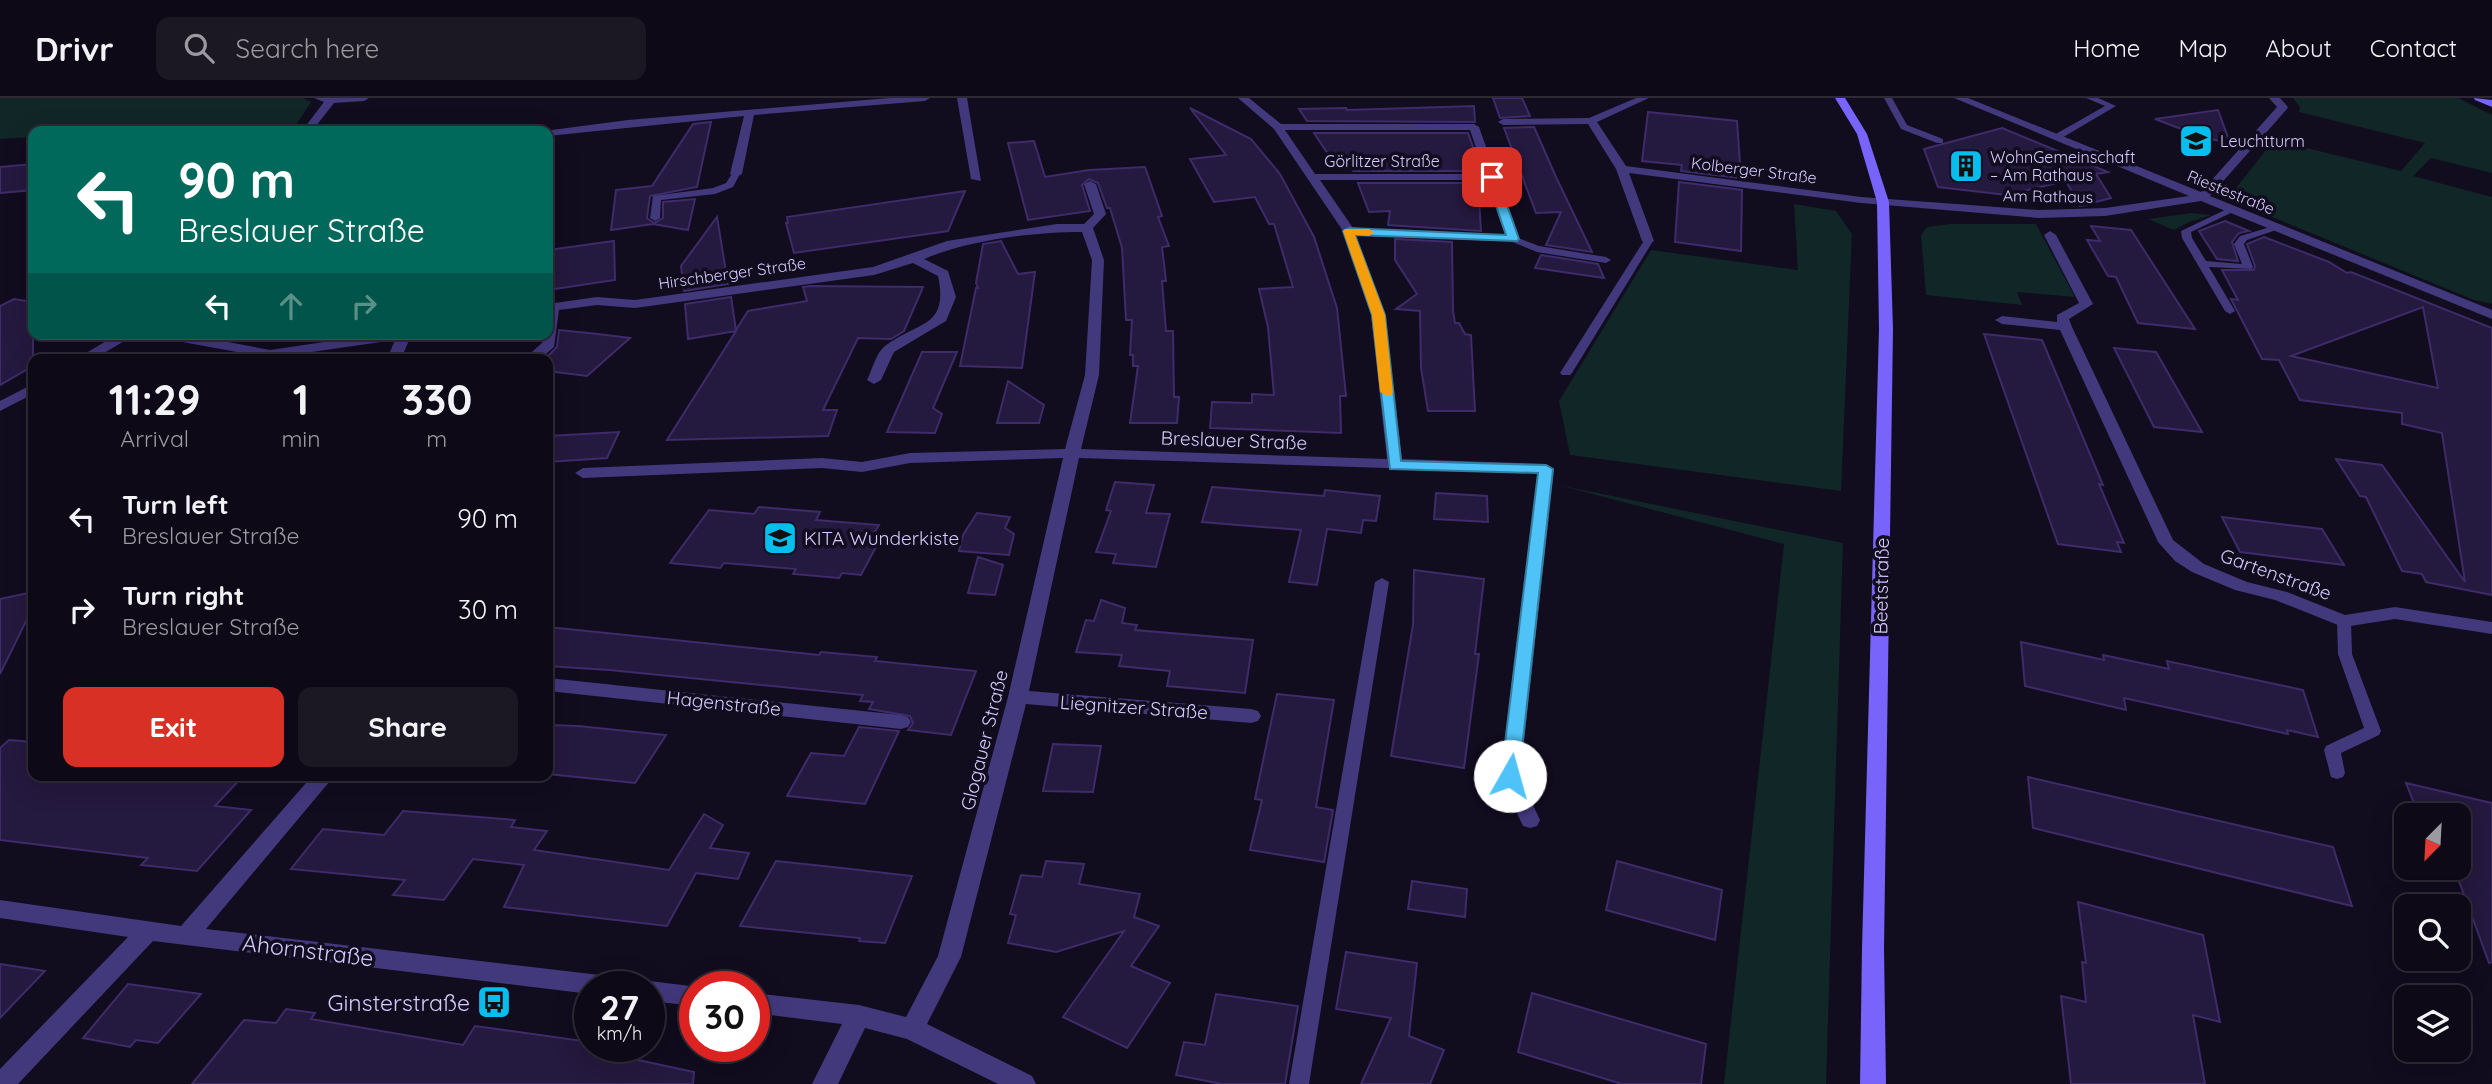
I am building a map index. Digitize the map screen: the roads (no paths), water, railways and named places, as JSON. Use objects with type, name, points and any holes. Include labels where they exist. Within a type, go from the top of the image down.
[{"type":"main road","name":"Beetstraße","points":[[1840,98],[1862,134],[1871,155],[1883,201],[1886,329],[1873,948],[1873,1084]]},
{"type":"main road","points":[[2479,98],[2492,104]]},
{"type":"street","points":[[319,98],[364,98]]},
{"type":"street","points":[[553,132],[750,112],[925,98]]},
{"type":"street","points":[[962,98],[977,180]]},
{"type":"street","points":[[1243,98],[1278,127],[1315,177],[1349,231],[1378,315],[1395,466]]},
{"type":"street","points":[[1503,122],[1591,121],[1644,98]]},
{"type":"street","name":"Riestestraße","points":[[1959,98],[2492,315]]},
{"type":"street","points":[[2203,197],[2283,107],[2274,98]]},
{"type":"street","points":[[311,126],[331,100]]},
{"type":"street","points":[[736,174],[750,112]]},
{"type":"street","points":[[1591,121],[1622,169],[1648,241]]},
{"type":"street","points":[[1278,127],[1474,127],[1513,239],[1349,231]]},
{"type":"street","name":"Kolberger Straße","points":[[1622,169],[1883,201]]},
{"type":"street","name":"Görlitzer Straße","points":[[1315,177],[1492,177]]},
{"type":"street","points":[[1087,228],[1100,214],[1090,184]]},
{"type":"street","name":"Am Rathaus","points":[[1883,201],[2039,214],[2105,212],[2203,197]]},
{"type":"street","name":"Hirschberger Straße","points":[[553,307],[597,301],[648,302],[874,271],[914,259],[947,245],[1057,228],[1087,228]]},
{"type":"street","name":"Glogauer Straße","points":[[912,1029],[949,957],[1018,698],[1092,375],[1098,260],[1087,228]]},
{"type":"street","points":[[2002,320],[2065,327],[2062,318],[2085,304],[2050,235]]},
{"type":"street","points":[[874,380],[888,350],[939,321],[949,297],[944,274],[914,259]]},
{"type":"street","name":"Gartenstraße","points":[[2065,327],[2166,542],[2198,568],[2241,586],[2281,596],[2344,621],[2395,613],[2492,628]]},
{"type":"street","points":[[92,354],[118,340]]},
{"type":"street","points":[[190,340],[256,354]]},
{"type":"street","points":[[279,354],[373,340]]},
{"type":"street","name":"Hirschberger Straße","points":[[537,354],[549,344],[549,340]]},
{"type":"street","points":[[0,407],[28,391]]},
{"type":"street","points":[[583,473],[822,463],[862,467],[911,458],[1072,453]]},
{"type":"street","name":"Breslauer Straße","points":[[1072,453],[1546,469],[1510,776],[1530,820]]},
{"type":"street","name":"Hagenstraße","points":[[553,685],[901,722]]},
{"type":"street","name":"Liegnitzer Straße","points":[[1018,698],[1251,716]]},
{"type":"street","points":[[186,936],[320,781]]},
{"type":"street","name":"Ahornstraße","points":[[0,909],[186,936],[574,982]]},
{"type":"street","points":[[2,1084],[148,931]]},
{"type":"street","points":[[770,1005],[859,1016],[912,1029],[1023,1084]]},
{"type":"street","points":[[825,1084],[859,1016]]},
{"type":"lane","points":[[1888,98],[1903,127],[1940,141]]},
{"type":"lane","points":[[2057,136],[2112,106],[2090,98]]},
{"type":"lane","points":[[655,218],[656,198],[715,191],[730,185],[736,174]]},
{"type":"lane","points":[[2230,311],[2186,232],[2232,210]]},
{"type":"lane","points":[[2203,264],[2248,267],[2239,244],[2243,238],[2277,228]]},
{"type":"lane","points":[[1513,239],[1537,249],[1606,260]]},
{"type":"lane","points":[[1566,373],[1648,241]]},
{"type":"lane","points":[[1299,1084],[1382,582]]},
{"type":"lane","points":[[2337,773],[2332,750],[2373,731],[2346,654],[2344,621]]},
{"type":"place","name":"Leuchtturm","points":[[2196,141]]},
{"type":"place","name":"WohnGemeinschaft – Am Rathaus","points":[[1966,166]]},
{"type":"place","name":"KITA Wunderkiste","points":[[780,538]]},
{"type":"place","name":"Ginsterstraße","points":[[494,1002]]}]
